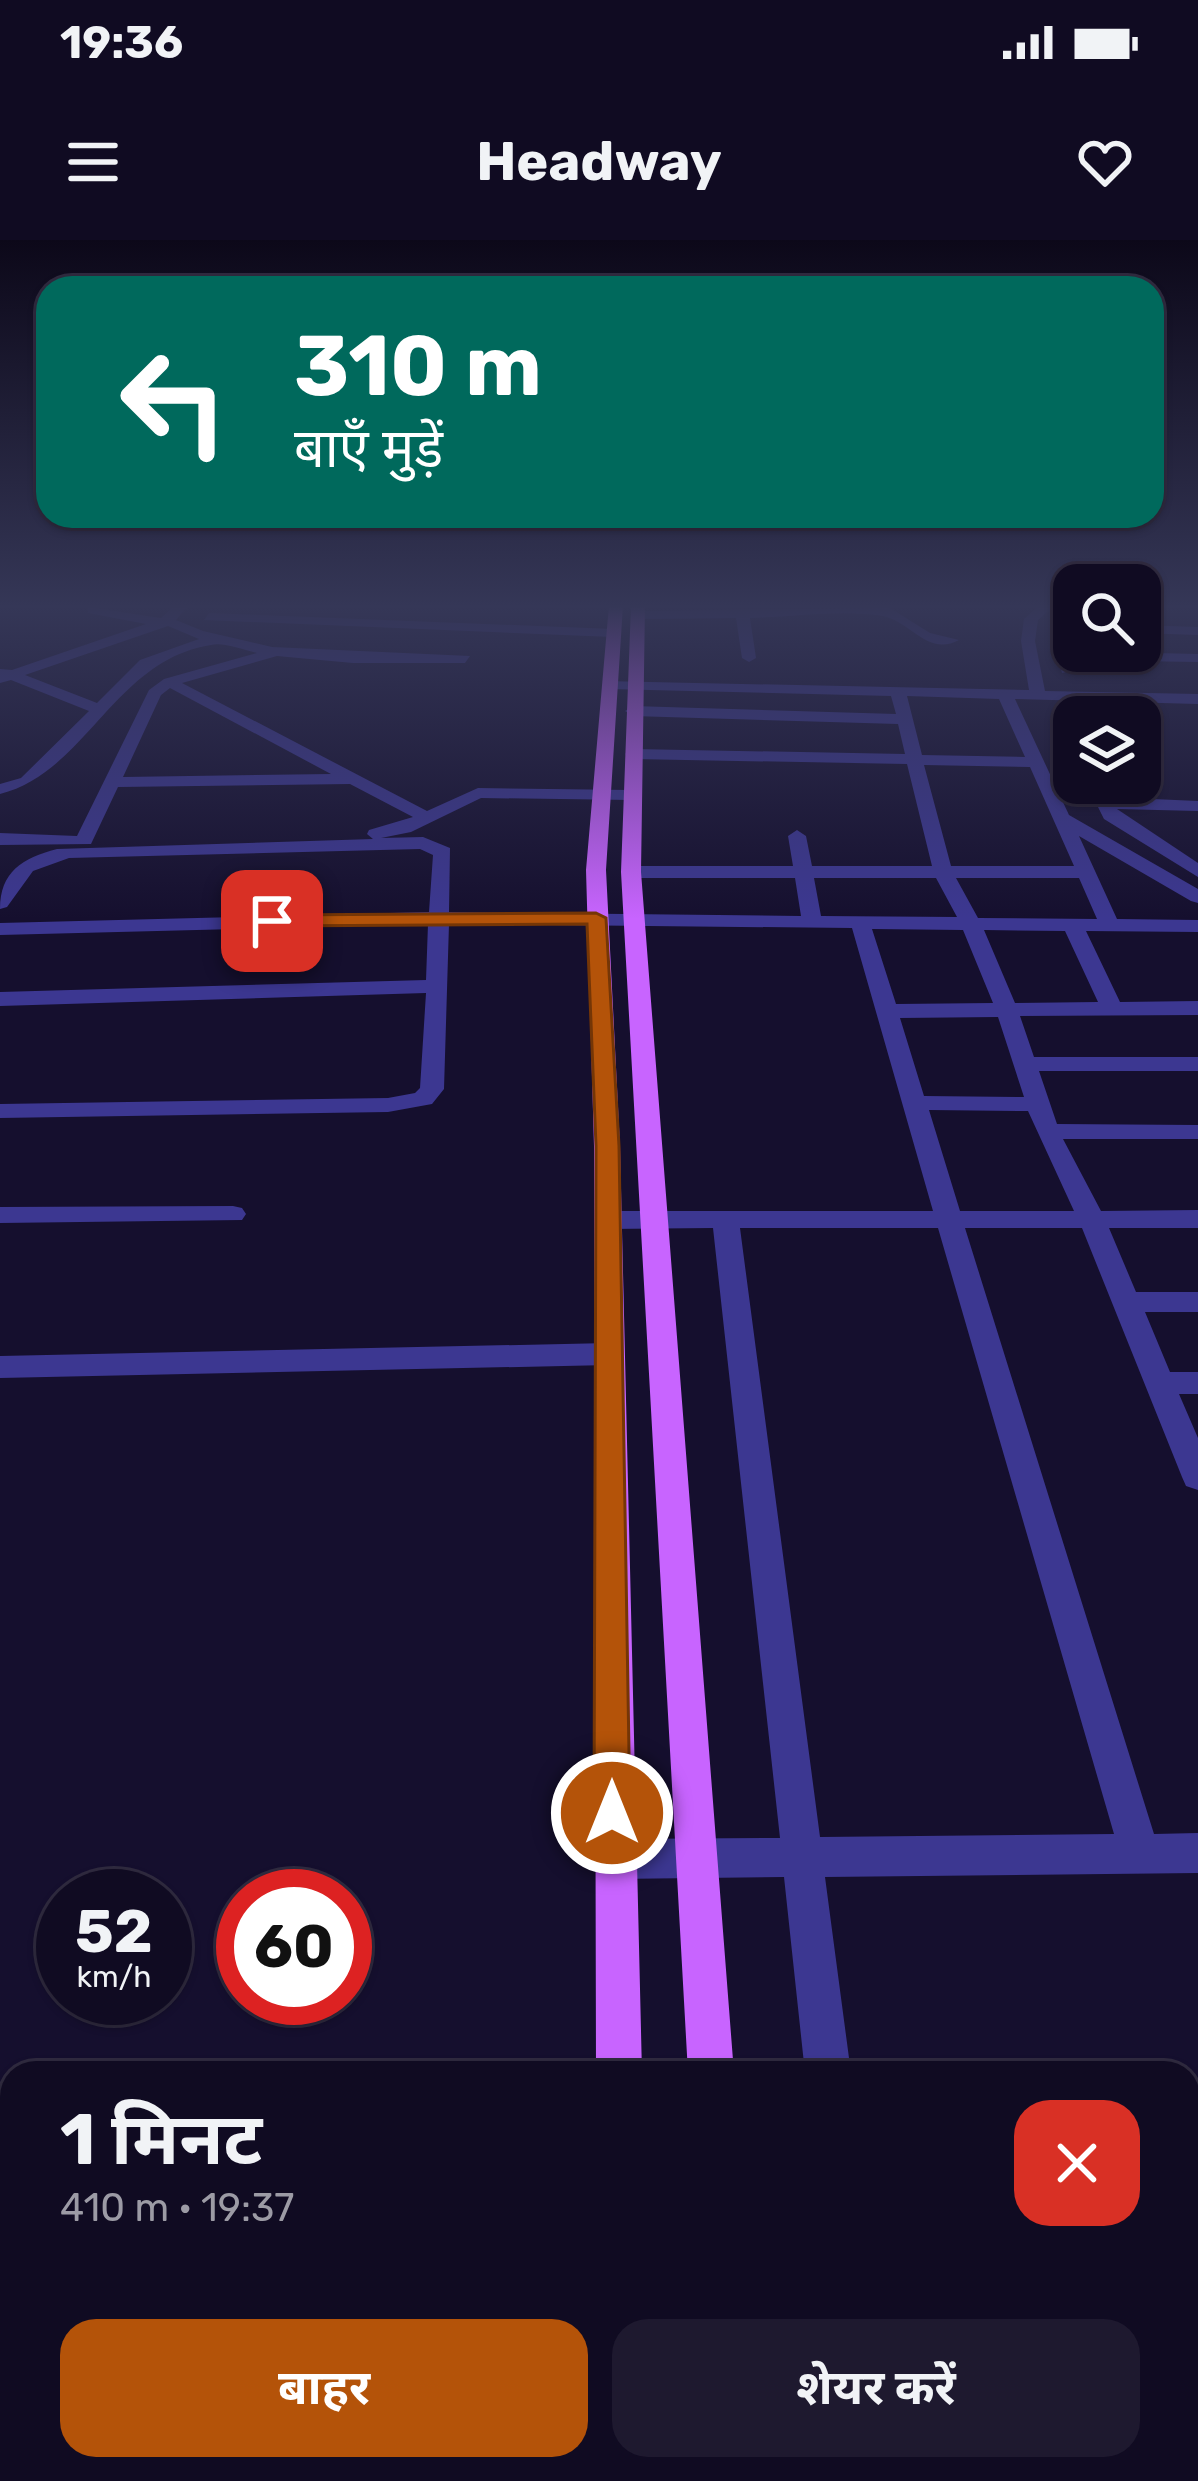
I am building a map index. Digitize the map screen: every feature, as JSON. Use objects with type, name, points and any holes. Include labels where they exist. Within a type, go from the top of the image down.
[{"type":"main road","points":[[619,2061],[608,1220],[596,918],[598,795],[621,710]]},
{"type":"main road","points":[[627,710],[633,754],[632,919],[646,1046],[710,2061]]},
{"type":"street","points":[[0,789],[27,782],[98,710]]},
{"type":"street","points":[[84,840],[146,710]]},
{"type":"street","points":[[200,710],[250,755],[354,779],[424,816]]},
{"type":"street","points":[[766,710],[903,719]]},
{"type":"street","points":[[811,710],[814,758]]},
{"type":"street","points":[[901,710],[942,871],[971,924],[1006,1007],[1047,1131],[1092,1220],[1198,1477]]},
{"type":"street","points":[[1012,710],[1109,923]]},
{"type":"street","points":[[633,754],[1035,761]]},
{"type":"street","points":[[111,782],[250,755],[354,779]]},
{"type":"street","points":[[0,839],[372,835],[405,828],[478,793],[630,795]]},
{"type":"street","points":[[1109,804],[1110,815],[1198,872]]},
{"type":"street","points":[[1136,804],[1198,806]]},
{"type":"street","points":[[1058,816],[1198,898]]},
{"type":"street","points":[[797,836],[813,925]]},
{"type":"street","points":[[0,903],[9,883],[28,864],[53,854],[424,843],[443,852],[436,918],[432,1090],[406,1104],[0,1112]]},
{"type":"street","points":[[631,872],[1083,872]]},
{"type":"street","points":[[0,928],[596,918],[861,926],[1109,923],[1195,932]]},
{"type":"street","points":[[1072,924],[1111,1007]]},
{"type":"street","points":[[861,926],[1140,1854]]},
{"type":"street","points":[[0,999],[435,986]]},
{"type":"street","points":[[888,1012],[1198,1008]]},
{"type":"street","points":[[1026,1064],[1198,1064]]},
{"type":"street","points":[[912,1102],[1038,1103]]},
{"type":"street","points":[[1047,1131],[1198,1132]]},
{"type":"street","points":[[0,1215],[233,1214]]},
{"type":"street","points":[[608,1220],[1198,1219]]},
{"type":"street","points":[[726,1222],[827,2061]]},
{"type":"street","points":[[1126,1302],[1198,1302]]},
{"type":"street","points":[[0,1367],[609,1354]]},
{"type":"street","points":[[1160,1384],[1198,1383]]},
{"type":"street","points":[[613,1858],[805,1860],[1198,1853]]},
{"type":"route","points":[[272,921],[596,918],[608,1146],[612,1813]]}]
